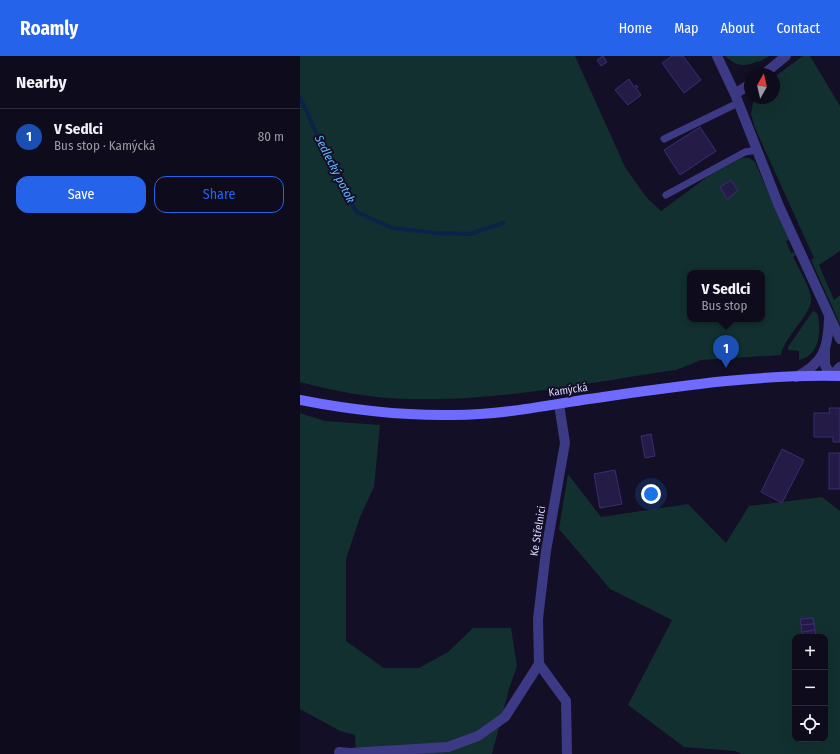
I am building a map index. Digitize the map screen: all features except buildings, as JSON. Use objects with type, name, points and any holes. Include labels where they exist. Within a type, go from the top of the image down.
[{"type":"main road","name":"Kamýcká","points":[[300,400],[334,407],[393,414],[447,415],[559,404],[718,382],[836,376]]},
{"type":"street","points":[[717,56],[779,206],[829,318],[840,339]]},
{"type":"street","points":[[771,68],[786,56]]},
{"type":"street","points":[[736,99],[744,90]]},
{"type":"street","points":[[829,318],[825,365],[836,376],[840,367]]},
{"type":"street","points":[[795,377],[807,371],[818,362],[826,350]]},
{"type":"street","name":"Ke Střelnici","points":[[539,664],[538,619],[546,551],[565,443],[559,404]]},
{"type":"street","points":[[346,753],[448,746],[478,736],[506,717],[539,664],[566,701],[568,754]]},
{"type":"lane","points":[[664,139],[736,99]]},
{"type":"lane","points":[[666,195],[745,152],[756,150]]},
{"type":"green space","points":[[300,56],[575,56],[625,167],[647,198],[661,211],[710,175],[742,158],[749,158],[755,162],[789,240],[786,241],[791,253],[794,252],[796,255],[793,257],[806,281],[810,292],[811,303],[808,310],[787,340],[781,355],[701,360],[676,370],[574,386],[473,398],[405,399],[365,396],[300,382]]},
{"type":"green space","points":[[725,56],[769,56],[759,62],[742,65],[729,60]]},
{"type":"green space","points":[[803,56],[810,56],[840,106],[840,251],[819,265],[834,300],[840,295],[840,324],[811,260],[814,258],[755,128],[751,114],[753,104],[780,104],[780,73]]},
{"type":"green space","points":[[813,311],[817,313],[819,320],[818,341],[815,348],[806,358],[799,360],[799,351],[788,350],[788,347]]},
{"type":"green space","points":[[300,413],[325,421],[380,425],[374,487],[360,517],[346,559],[346,641],[384,668],[419,668],[448,652],[473,628],[511,628],[517,666],[509,689],[492,754],[356,754],[355,735],[340,731],[300,709]]},
{"type":"green space","points":[[568,474],[601,517],[688,504],[726,543],[749,506],[822,497],[840,511],[840,754],[742,754],[735,751],[684,747],[628,705],[672,620],[610,589],[559,529]]},
{"type":"waterway","name":"Sedlecký potok","points":[[300,97],[341,188],[357,212],[392,228],[437,233],[470,234],[503,223]]},
{"type":"place","name":"V Sedlci","points":[[726,368]]}]
